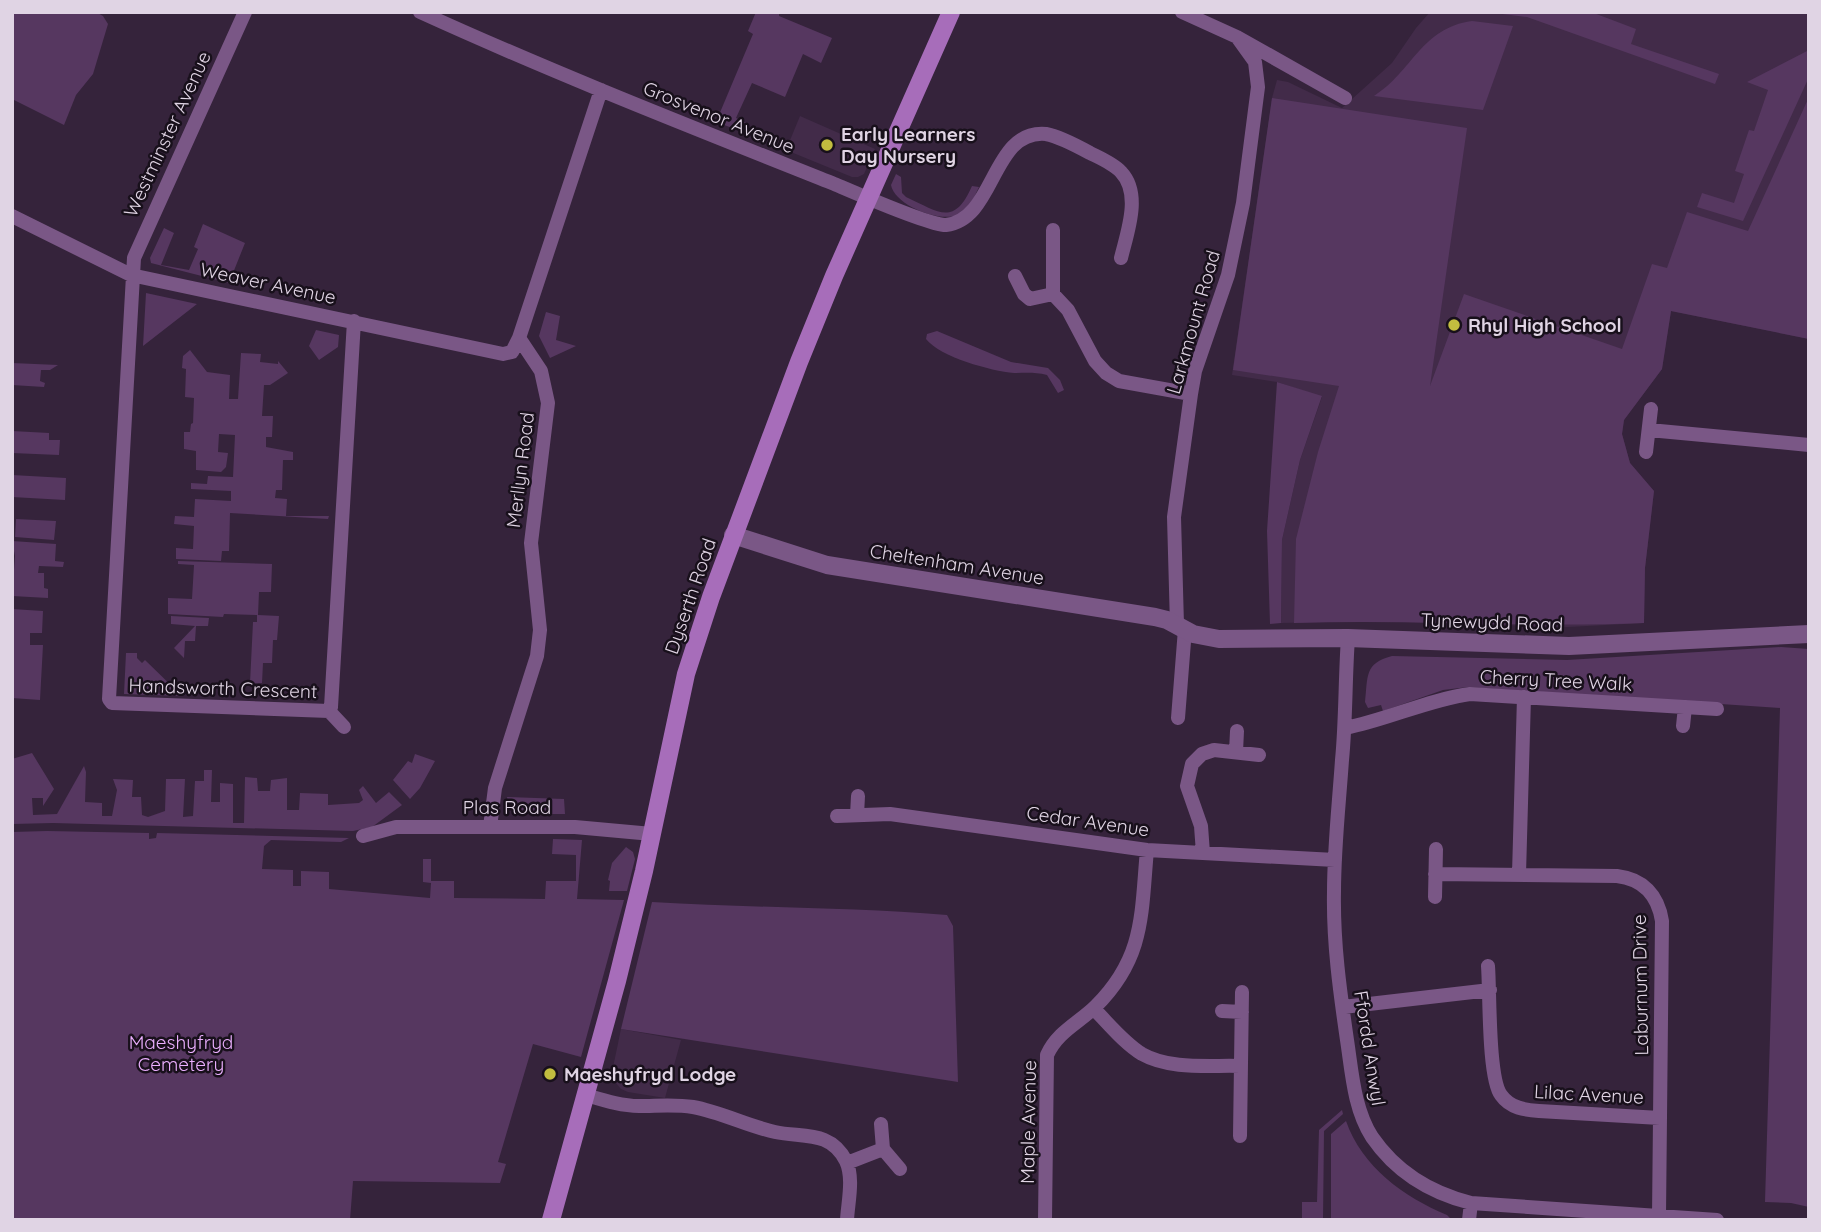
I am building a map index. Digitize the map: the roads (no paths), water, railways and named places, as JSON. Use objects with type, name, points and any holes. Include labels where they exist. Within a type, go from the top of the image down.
[{"type":"main road","name":"Dyserth Road","points":[[551,1220],[618,981],[686,674],[733,535],[799,362],[867,197],[951,12]]},
{"type":"street","name":"Westminster Avenue","points":[[131,275],[139,243],[245,12]]},
{"type":"street","name":"Grosvenor Avenue","points":[[420,12],[601,90],[867,197],[944,225],[962,220],[978,204],[1007,151],[1026,138],[1046,134],[1100,158],[1122,172],[1132,194],[1121,258]]},
{"type":"street","points":[[1182,12],[1237,37],[1345,98]]},
{"type":"street","name":"Larkmount Road","points":[[1178,718],[1181,627],[1174,517],[1195,371],[1227,275],[1243,203],[1258,74],[1255,62],[1237,37]]},
{"type":"street","points":[[519,338],[601,90]]},
{"type":"street","name":"Weaver Avenue","points":[[12,216],[131,275],[503,354],[512,352],[519,338]]},
{"type":"street","points":[[1053,230],[1054,294],[1069,310],[1095,361],[1106,373],[1119,381],[1191,394]]},
{"type":"street","name":"Handsworth Crescent","points":[[131,275],[109,699],[112,703],[329,710],[331,707],[354,321]]},
{"type":"street","points":[[1015,276],[1024,294],[1030,299],[1054,294]]},
{"type":"street","name":"Merllyn Road","points":[[490,827],[495,788],[537,656],[540,630],[531,542],[548,403],[541,371],[519,338]]},
{"type":"street","points":[[1646,452],[1651,409]]},
{"type":"street","points":[[1649,430],[1809,445]]},
{"type":"street","name":"Cheltenham Avenue","points":[[733,535],[827,565],[1155,617],[1181,627]]},
{"type":"street","name":"Tynewydd Road","points":[[1181,627],[1203,637],[1219,639],[1348,638],[1569,646],[1809,634]]},
{"type":"street","name":"Ffordd Anwyl","points":[[1348,638],[1345,728],[1335,860],[1335,922],[1343,1007],[1358,1107],[1371,1136],[1409,1176],[1436,1191],[1471,1203],[1717,1220]]},
{"type":"street","name":"Cherry Tree Walk","points":[[1345,728],[1368,724],[1470,694],[1717,709]]},
{"type":"street","points":[[1519,874],[1524,697]]},
{"type":"street","points":[[1683,726],[1685,707]]},
{"type":"street","points":[[329,710],[344,727]]},
{"type":"street","points":[[1236,752],[1237,731]]},
{"type":"street","points":[[1203,853],[1201,826],[1191,805],[1187,786],[1189,771],[1196,758],[1208,751],[1259,755]]},
{"type":"street","points":[[858,796],[858,816]]},
{"type":"street","name":"Cedar Avenue","points":[[837,816],[890,814],[924,817],[1147,850],[1335,860]]},
{"type":"street","name":"Plas Road","points":[[363,836],[396,827],[575,827],[652,834]]},
{"type":"street","points":[[1435,897],[1436,849]]},
{"type":"street","name":"Maple Avenue","points":[[1046,1220],[1047,1055],[1066,1030],[1094,1009],[1113,988],[1133,952],[1140,927],[1147,850]]},
{"type":"street","name":"Laburnum Drive","points":[[1435,874],[1627,877],[1642,884],[1653,896],[1662,921],[1659,1216]]},
{"type":"street","name":"Lilac Avenue","points":[[1488,966],[1494,1076],[1501,1096],[1511,1105],[1523,1110],[1660,1118]]},
{"type":"street","points":[[1343,1007],[1490,990]]},
{"type":"street","points":[[1240,1136],[1242,992]]},
{"type":"street","points":[[1094,1009],[1140,1053],[1150,1058],[1176,1063],[1240,1066]]},
{"type":"street","points":[[1222,1011],[1242,1012]]},
{"type":"street","points":[[586,1095],[636,1106],[687,1106],[776,1132],[812,1135],[826,1141],[838,1150],[847,1163],[850,1178],[847,1220]]},
{"type":"street","points":[[880,1124],[883,1149],[900,1169]]},
{"type":"street","points":[[847,1163],[883,1149]]},
{"type":"street","points":[[1469,1220],[1471,1203]]},
{"type":"place","name":"Early Learners Day Nursery","points":[[827,145]]},
{"type":"place","name":"Rhyl High School","points":[[1454,325]]},
{"type":"place","name":"Maeshyfryd Lodge","points":[[550,1074]]},
{"type":"park label","name":"Maeshyfryd Cemetery","points":[[181,1053]]}]
